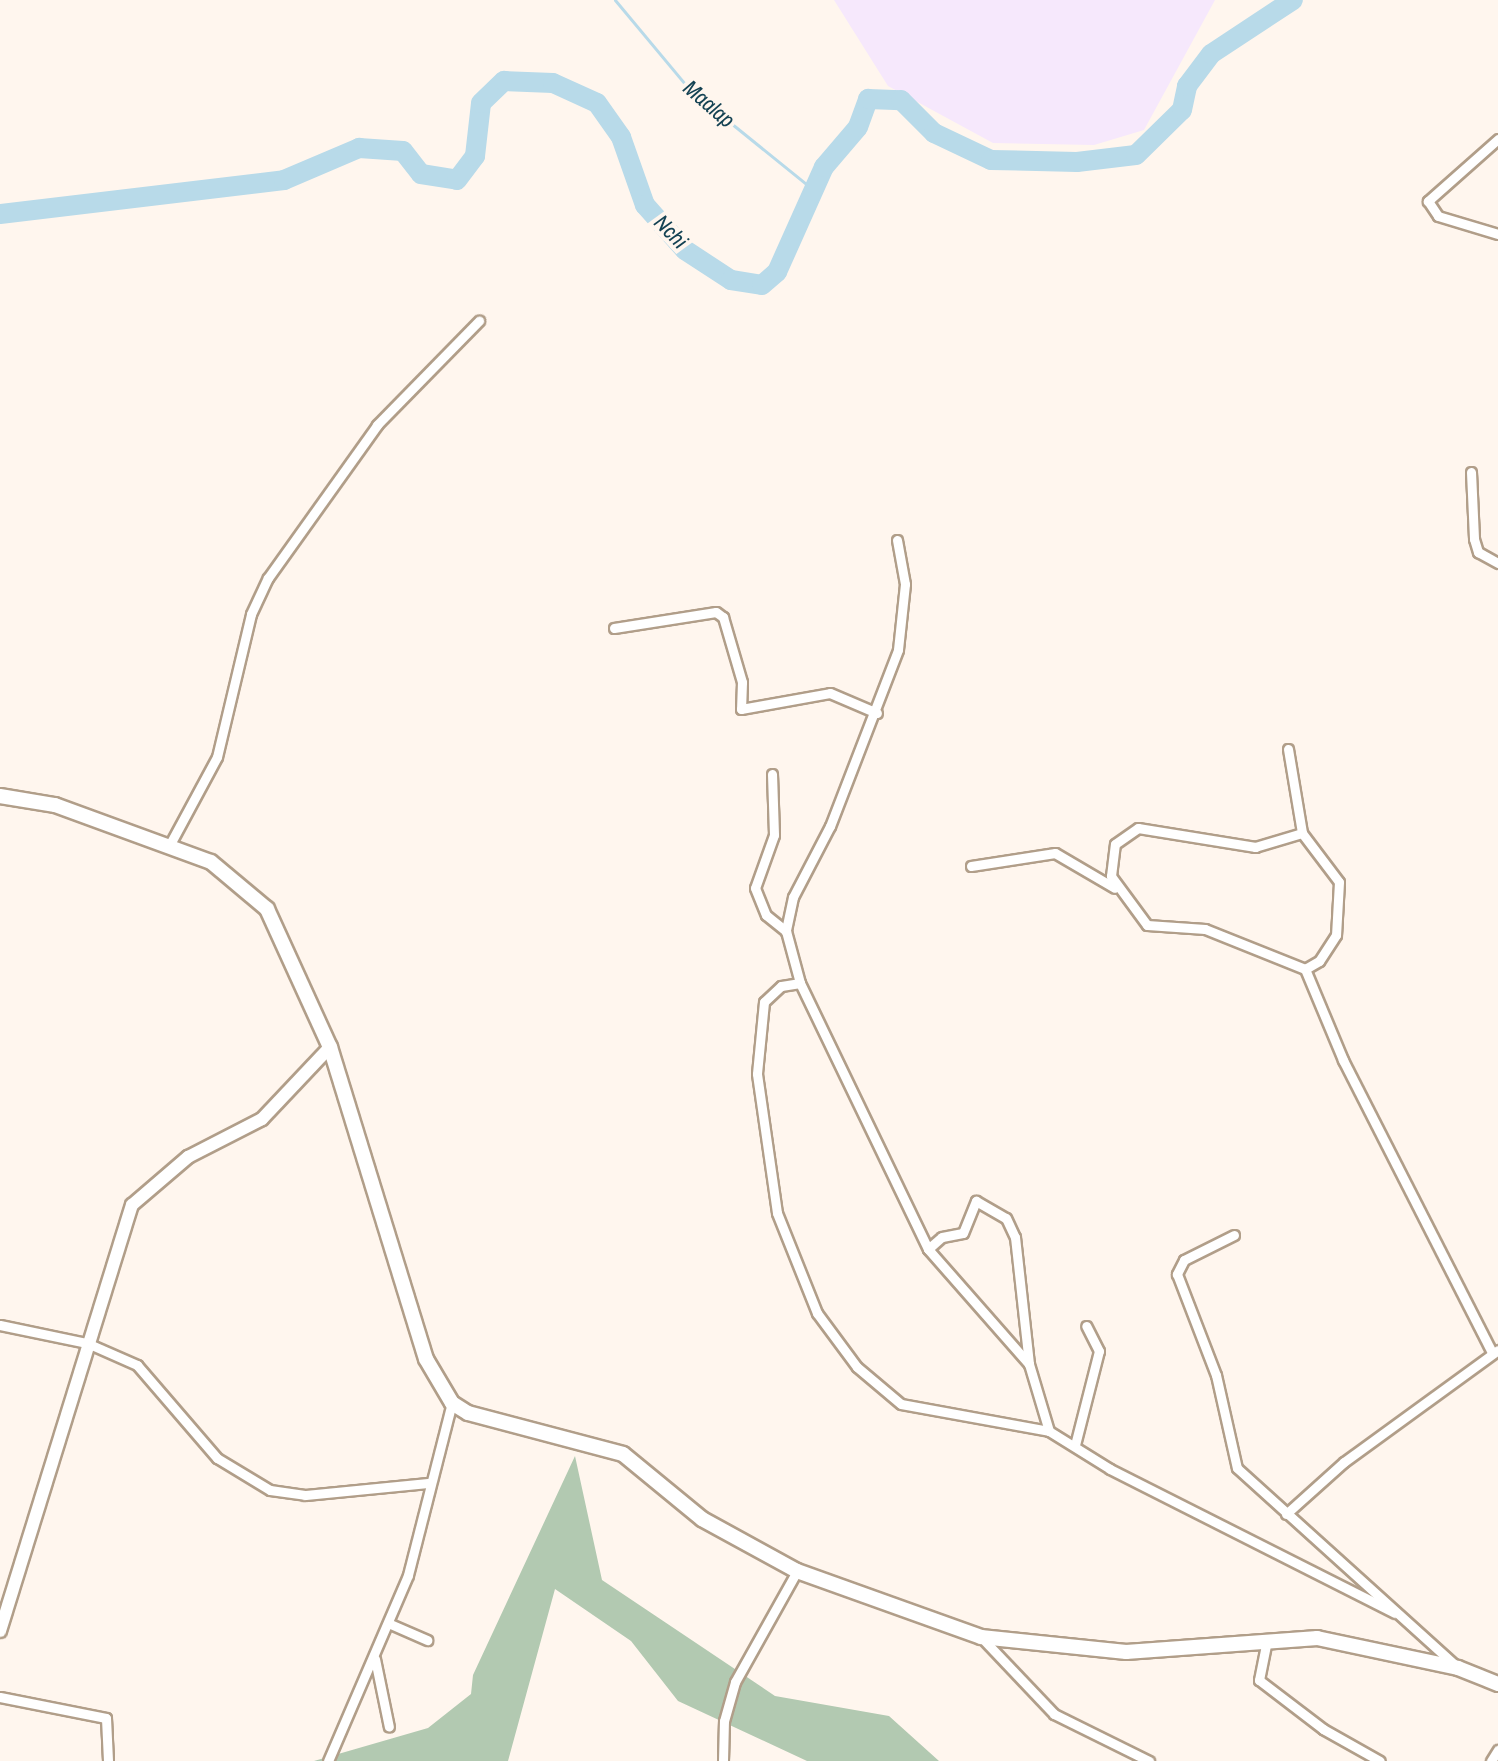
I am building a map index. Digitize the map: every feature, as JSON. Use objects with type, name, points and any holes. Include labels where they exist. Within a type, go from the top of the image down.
[{"type":"main road","points":[[0,796],[55,805],[169,846],[228,873],[267,909],[330,1047],[426,1359],[452,1403],[495,1423],[623,1454],[702,1519],[797,1571],[981,1637],[1126,1652],[1268,1637],[1345,1641],[1458,1668],[1498,1684]]},
{"type":"street","points":[[1498,139],[1428,201],[1438,216],[1498,234]]},
{"type":"street","points":[[169,846],[217,757],[251,614],[268,578],[377,425],[479,321]]},
{"type":"street","points":[[1471,472],[1474,539],[1478,552],[1498,563]]},
{"type":"street","points":[[897,540],[904,623],[877,713],[830,826],[797,883],[786,931],[800,983],[928,1249],[1029,1364]]},
{"type":"street","points":[[614,628],[716,612],[725,623],[742,682],[741,709],[830,693],[877,713]]},
{"type":"street","points":[[1288,749],[1302,833],[1339,882],[1341,915],[1331,947],[1305,969]]},
{"type":"street","points":[[772,774],[774,835],[755,888],[766,915],[786,931]]},
{"type":"street","points":[[1115,888],[1110,859],[1115,844],[1138,828],[1255,847],[1302,833]]},
{"type":"street","points":[[971,866],[1055,853],[1115,888],[1147,925],[1205,929],[1305,969],[1343,1060],[1495,1351],[1344,1462],[1286,1514]]},
{"type":"street","points":[[800,983],[781,986],[764,1002],[757,1074],[777,1213],[817,1313],[857,1367],[901,1404],[1049,1431],[1110,1469],[1395,1613]]},
{"type":"street","points":[[0,1631],[124,1220],[142,1191],[188,1157],[262,1119],[330,1047]]},
{"type":"street","points":[[928,1249],[942,1237],[963,1233],[976,1201],[1006,1218],[1015,1237],[1029,1364],[1049,1431]]},
{"type":"street","points":[[1234,1235],[1184,1260],[1177,1274],[1216,1375],[1232,1459],[1286,1514],[1458,1668]]},
{"type":"street","points":[[0,1325],[87,1343],[152,1376],[217,1458],[270,1490],[318,1494],[428,1483]]},
{"type":"street","points":[[1075,1445],[1099,1351],[1086,1326]]},
{"type":"street","points":[[328,1761],[411,1565],[428,1483],[452,1403]]},
{"type":"street","points":[[723,1761],[724,1721],[735,1682],[797,1571]]},
{"type":"street","points":[[388,1623],[427,1640]]},
{"type":"street","points":[[981,1637],[1054,1714],[1149,1761]]},
{"type":"street","points":[[1268,1637],[1259,1680],[1323,1729],[1380,1761]]},
{"type":"street","points":[[375,1651],[389,1727]]},
{"type":"street","points":[[0,1697],[106,1718],[108,1761]]},
{"type":"street","points":[[1491,1761],[1498,1750]]},
{"type":"shaded area","points":[[834,0],[1215,0],[1144,130],[1094,145],[993,143],[888,86]]},
{"type":"green space","points":[[575,1456],[602,1580],[775,1696],[889,1716],[939,1761],[807,1761],[678,1701],[631,1641],[555,1589],[508,1761],[314,1761],[428,1728],[471,1694],[473,1675]]},
{"type":"waterway","name":"Maalap","points":[[615,0],[690,90],[817,193]]},
{"type":"waterway","name":"Nchi","points":[[0,214],[284,180],[359,148],[403,151],[421,174],[457,180],[475,156],[481,103],[504,81],[553,83],[597,103],[621,137],[645,205],[685,250],[731,280],[762,285],[777,272],[824,167],[858,127],[868,99],[901,100],[934,133],[991,160],[1077,162],[1136,155],[1182,110],[1187,86],[1211,54],[1293,0]]}]
